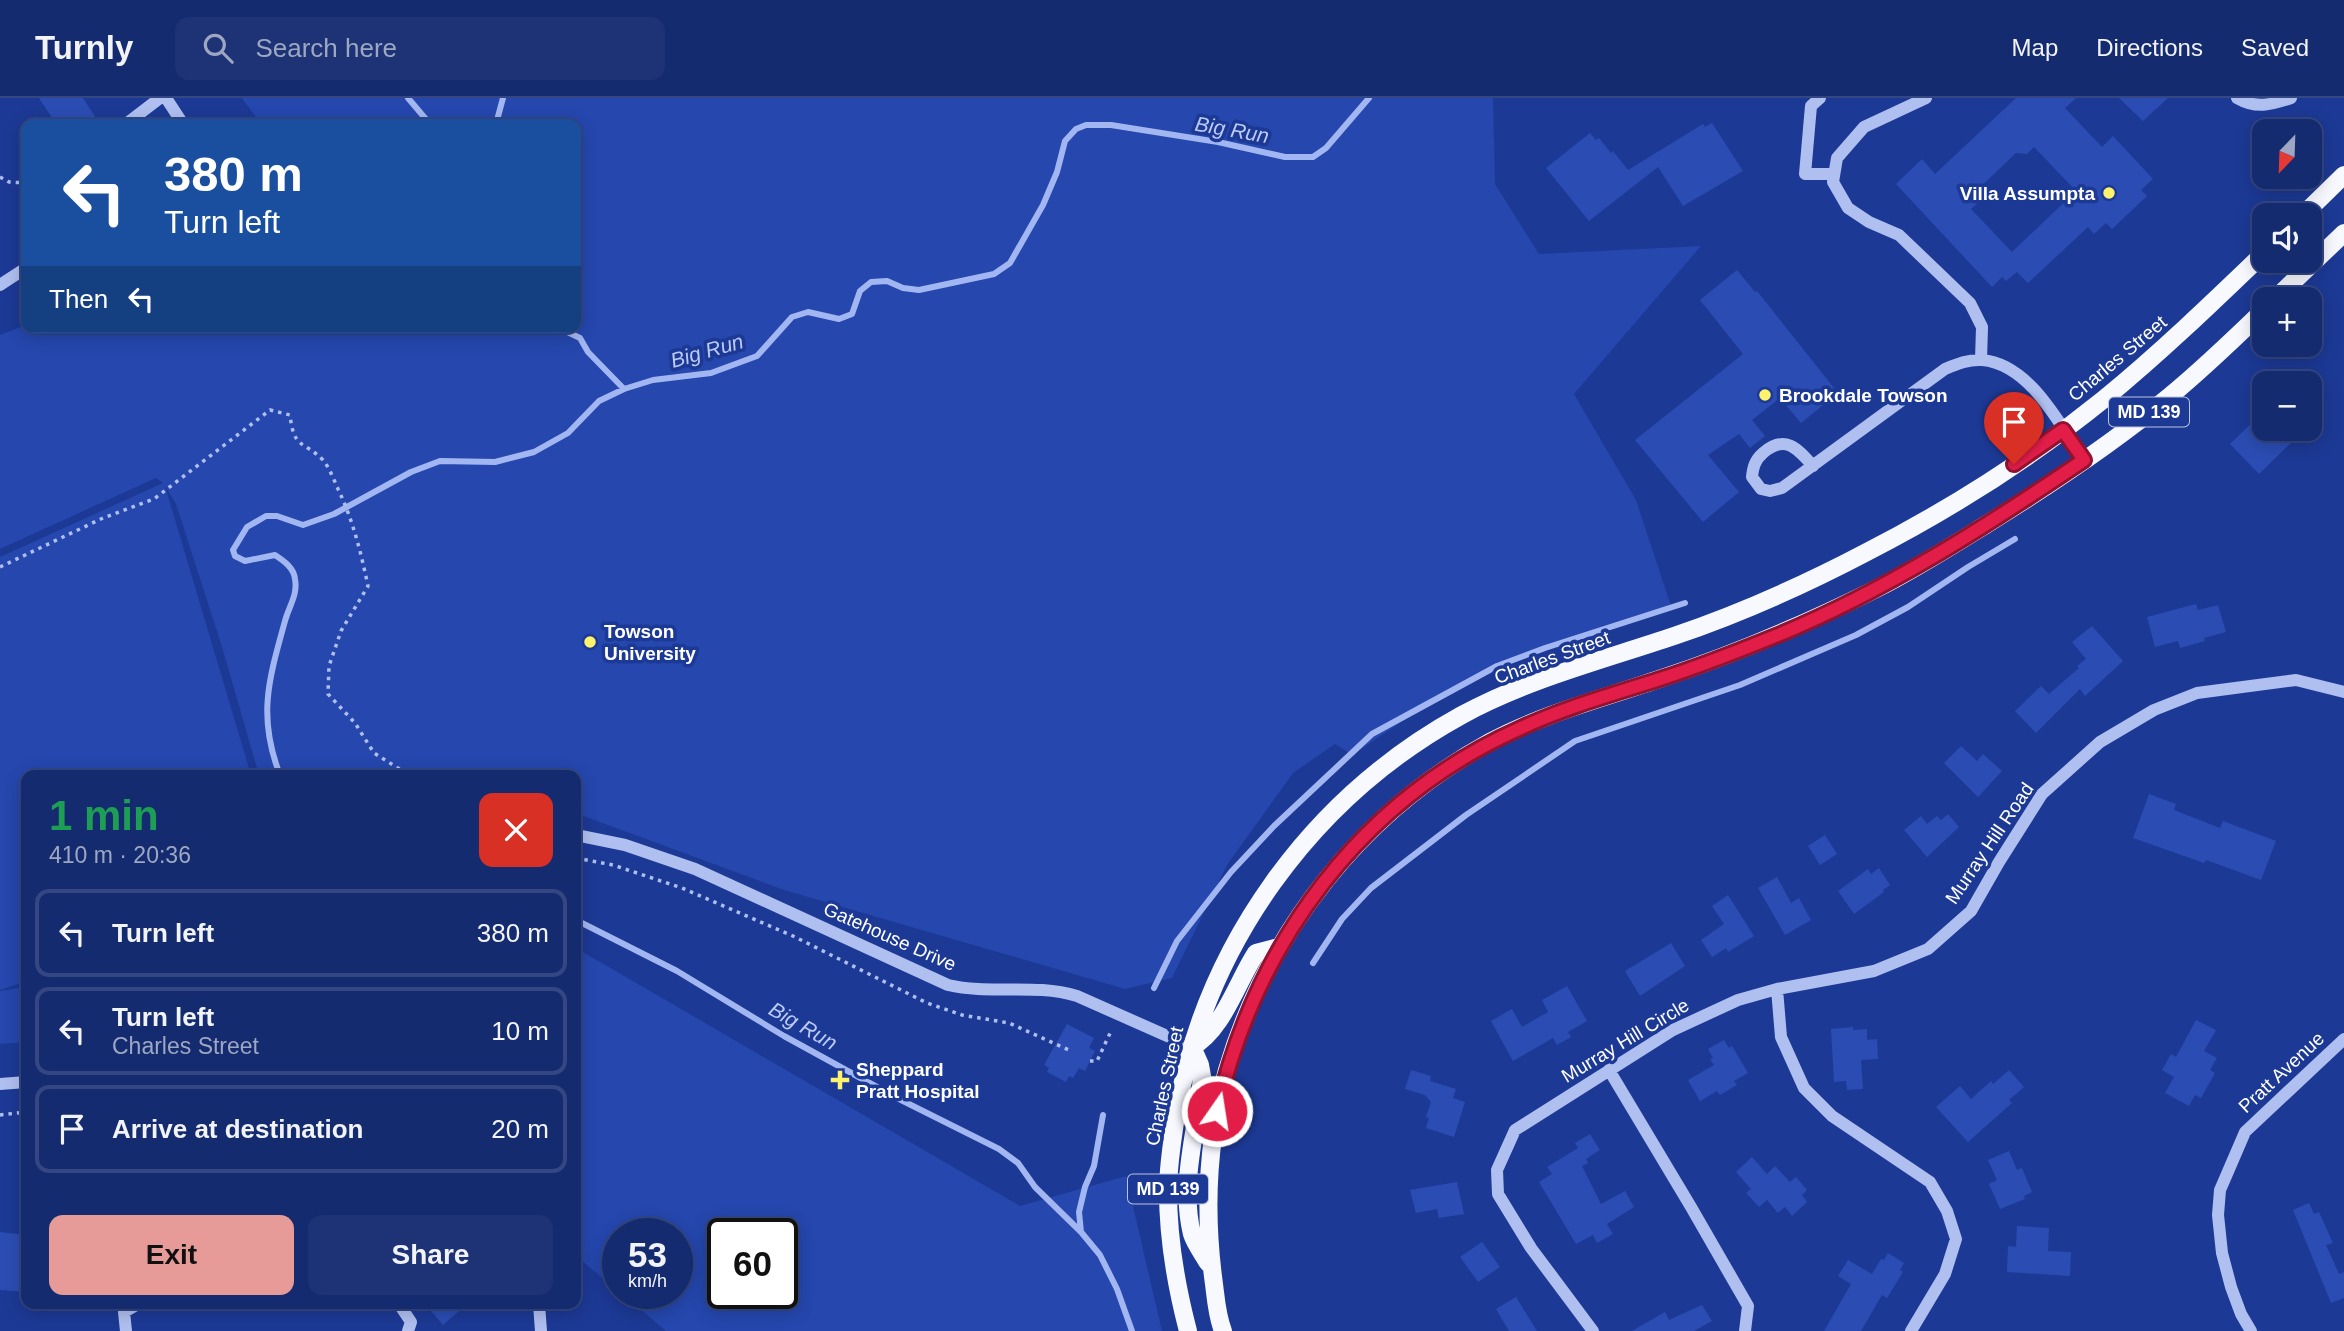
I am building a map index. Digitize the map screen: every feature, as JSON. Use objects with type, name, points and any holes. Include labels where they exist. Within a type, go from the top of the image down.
[{"type":"main road","points":[[2315,203],[2344,175]]},
{"type":"main road","points":[[2288,287],[2344,233]]},
{"type":"main road","name":"Charles Street","points":[[1188,1331],[1176,1284],[1168,1215],[1168,1186],[1179,1099],[1192,1047],[1227,957],[1259,901],[1279,872],[1334,810],[1407,750],[1462,715],[1567,671],[1708,624],[1824,574],[1903,533],[2063,430],[2138,371],[2252,264]]},
{"type":"main road","name":"MD 139","points":[[1223,1331],[1208,1230],[1208,1181],[1217,1111],[1239,1033],[1257,989],[1279,947],[1308,902],[1344,857],[1403,801],[1491,741],[1551,715],[1726,655],[1831,611],[1934,557],[2084,460],[2169,397],[2252,322]]},
{"type":"main road","points":[[1212,1269],[1192,1237],[1189,1210],[1189,1163],[1202,1076],[1192,1047],[1205,1040],[1215,1028],[1256,953],[1279,947]]},
{"type":"street","points":[[133,119],[160,98]]},
{"type":"street","points":[[166,98],[180,119]]},
{"type":"street","points":[[1820,98],[1811,106],[1805,174],[1834,174]]},
{"type":"street","points":[[1926,98],[1864,127],[1837,158],[1833,182],[1848,208],[1869,222],[1899,235],[1970,303],[1982,327],[1981,360]]},
{"type":"street","points":[[2237,98],[2249,105],[2260,106],[2291,98]]},
{"type":"street","points":[[0,285],[21,271]]},
{"type":"street","points":[[1813,466],[1793,447],[1785,443],[1773,444],[1753,465],[1752,477],[1761,489],[1770,491],[1782,488],[1813,466],[1945,369],[1962,362],[1981,360],[2012,370],[2028,382],[2084,460]]},
{"type":"street","name":"Murray Hill Road","points":[[1777,989],[1874,971],[1928,949],[1971,911],[1998,862],[2042,794],[2100,742],[2154,710],[2197,693],[2295,680],[2344,692]]},
{"type":"street","name":"Gatehouse Drive","points":[[581,836],[625,845],[695,869],[948,985],[991,991],[1041,988],[1060,991],[1192,1047]]},
{"type":"street","points":[[1777,989],[1782,1037],[1804,1088],[1832,1116],[1930,1182],[1947,1211],[1956,1239],[1945,1273],[1912,1331]]},
{"type":"street","name":"Murray Hill Circle","points":[[1592,1331],[1531,1248],[1498,1194],[1497,1170],[1515,1130],[1673,1030],[1738,1000],[1777,989]]},
{"type":"street","name":"Pratt Avenue","points":[[2251,1331],[2241,1314],[2222,1253],[2218,1214],[2220,1190],[2245,1132],[2344,1040]]},
{"type":"street","points":[[1609,1070],[1748,1306],[1745,1331]]},
{"type":"street","points":[[0,1084],[21,1082]]},
{"type":"street","points":[[126,1331],[124,1312],[129,1309]]},
{"type":"street","points":[[402,1309],[411,1322],[408,1331]]},
{"type":"street","points":[[539,1309],[541,1331]]},
{"type":"path","points":[[0,177],[9,182],[21,183]]},
{"type":"path","points":[[0,567],[103,518],[154,499],[270,410],[290,415],[297,442],[323,461],[338,488],[355,528],[368,586],[341,631],[329,666],[328,694],[355,723],[374,753],[401,770]]},
{"type":"path","points":[[581,859],[613,865],[682,888],[793,936],[927,1003],[962,1015],[1009,1023],[1069,1050]]},
{"type":"path","points":[[1090,1061],[1097,1061],[1119,1014]]},
{"type":"path","points":[[0,1115],[21,1113]]},
{"type":"shaded area","points":[[242,98],[1493,98],[1495,184],[1539,254],[1701,246],[1574,394],[1636,500],[1671,606],[1506,664],[1452,688],[1352,755],[1335,744],[1293,773],[1227,865],[1172,978],[1125,989],[784,890],[581,815],[581,770],[258,770],[176,504],[165,486],[250,770],[21,770],[21,983],[0,990],[0,557],[163,483],[156,478],[0,549],[0,335],[21,327],[21,333],[581,333],[581,119],[257,119]]},
{"type":"shaded area","points":[[581,951],[1020,1206],[1126,1176],[1162,1331],[666,1331],[640,1309],[693,1309],[693,1218],[602,1218],[602,1278],[581,1260]]},
{"type":"shaded area","points":[[21,988],[21,1042],[0,1044],[0,991]]},
{"type":"building","points":[[39,98],[83,98],[97,119],[53,119]]},
{"type":"building","name":"Villa Assumpta","points":[[2016,98],[2076,98],[2065,108],[2102,147],[2113,136],[2153,179],[2141,190],[2147,196],[2112,229],[2106,223],[2094,234],[2088,227],[2028,283],[2017,272],[2006,281],[2002,277],[1992,287],[1896,184],[1922,159],[1935,174]],"holes":[[[2034,147],[2076,191],[2012,252],[1971,209],[1979,202],[1972,195],[2016,153],[2027,154]]]},
{"type":"building","points":[[2119,98],[2168,98],[2143,121]]},
{"type":"building","points":[[1712,123],[1743,171],[1683,206],[1658,167],[1589,221],[1546,168],[1590,133],[1596,140],[1599,138],[1611,153],[1613,151],[1628,170],[1703,124],[1705,127]]},
{"type":"building","name":"Brookdale Towson","points":[[1737,270],[1755,292],[1757,291],[1838,393],[1801,423],[1780,398],[1752,420],[1765,436],[1750,448],[1739,434],[1708,455],[1739,492],[1703,522],[1635,440],[1743,354],[1700,300]]},
{"type":"building","points":[[2252,423],[2252,441],[2293,441],[2259,474],[2230,444]]},
{"type":"building","points":[[2196,604],[2198,610],[2218,605],[2226,632],[2180,648],[2178,641],[2155,647],[2147,617]]},
{"type":"building","points":[[2092,626],[2123,661],[2085,696],[2080,689],[2036,733],[2015,711],[2041,686],[2049,694],[2079,668],[2077,666],[2086,659],[2072,642]]},
{"type":"building","points":[[1961,746],[1977,761],[1983,754],[2002,771],[1978,797],[1944,763]]},
{"type":"building","points":[[2149,794],[2176,804],[2174,810],[2220,828],[2223,821],[2276,841],[2261,880],[2133,838]]},
{"type":"building","points":[[1948,814],[1959,827],[1927,857],[1904,830],[1921,816],[1927,824],[1937,816],[1941,820]]},
{"type":"building","points":[[1825,835],[1837,854],[1820,865],[1808,846]]},
{"type":"building","points":[[1879,868],[1890,885],[1854,914],[1838,891],[1868,869],[1871,874]]},
{"type":"building","points":[[1777,877],[1791,903],[1799,898],[1811,920],[1785,935],[1758,888]]},
{"type":"building","points":[[1728,895],[1754,936],[1728,952],[1726,948],[1712,957],[1701,940],[1724,924],[1712,906]]},
{"type":"building","points":[[1671,943],[1685,966],[1640,996],[1625,971]]},
{"type":"building","points":[[1567,986],[1587,1021],[1568,1032],[1571,1037],[1557,1045],[1553,1038],[1513,1061],[1491,1021],[1512,1009],[1522,1027],[1548,1012],[1542,1000]]},
{"type":"building","points":[[2196,1020],[2216,1030],[2204,1051],[2217,1058],[2210,1070],[2215,1073],[2201,1098],[2195,1095],[2189,1106],[2165,1093],[2174,1077],[2162,1070],[2171,1054],[2176,1057]]},
{"type":"building","points":[[1067,1024],[1094,1038],[1089,1048],[1095,1051],[1085,1071],[1079,1068],[1073,1078],[1069,1076],[1066,1082],[1047,1072],[1049,1068],[1044,1065]]},
{"type":"building","points":[[1853,1027],[1853,1030],[1867,1029],[1867,1040],[1877,1039],[1878,1059],[1861,1060],[1863,1089],[1847,1090],[1846,1081],[1834,1082],[1831,1029]]},
{"type":"building","points":[[1724,1040],[1729,1048],[1732,1046],[1748,1073],[1734,1081],[1737,1085],[1720,1095],[1717,1091],[1700,1101],[1688,1080],[1714,1065],[1708,1049]]},
{"type":"building","points":[[1411,1070],[1431,1076],[1430,1081],[1456,1089],[1453,1098],[1465,1102],[1454,1137],[1426,1128],[1431,1102],[1425,1095],[1405,1089]]},
{"type":"building","points":[[2009,1070],[2024,1087],[2009,1100],[2012,1103],[1968,1142],[1936,1107],[1960,1086],[1971,1099],[1991,1081],[1993,1084]]},
{"type":"building","points":[[1590,1134],[1600,1150],[1586,1159],[1588,1163],[1582,1166],[1601,1204],[1625,1191],[1634,1207],[1607,1224],[1613,1234],[1597,1243],[1593,1235],[1576,1244],[1539,1182],[1552,1174],[1547,1167],[1578,1148],[1575,1143]]},
{"type":"building","points":[[2009,1151],[2017,1170],[2022,1168],[2032,1192],[2024,1196],[2025,1199],[2000,1209],[1989,1184],[1997,1180],[1988,1160]]},
{"type":"building","points":[[1752,1157],[1767,1174],[1775,1166],[1790,1182],[1796,1177],[1807,1190],[1802,1195],[1807,1202],[1792,1216],[1785,1207],[1778,1213],[1767,1200],[1759,1207],[1746,1193],[1751,1189],[1736,1172]]},
{"type":"building","points":[[1457,1182],[1464,1214],[1439,1218],[1437,1209],[1416,1213],[1410,1190]]},
{"type":"building","points":[[2309,1203],[2314,1214],[2319,1212],[2333,1243],[2326,1245],[2339,1274],[2344,1272],[2344,1298],[2331,1303],[2293,1210]]},
{"type":"building","points":[[2017,1226],[2049,1228],[2048,1251],[2071,1252],[2070,1276],[2007,1272],[2008,1246],[2016,1247]]},
{"type":"building","points":[[0,1232],[21,1234],[21,1292],[0,1290]]},
{"type":"building","points":[[1482,1242],[1500,1267],[1478,1282],[1460,1257]]},
{"type":"building","points":[[1888,1253],[1904,1263],[1900,1270],[1903,1272],[1887,1298],[1882,1295],[1861,1331],[1824,1331],[1851,1284],[1838,1276],[1848,1260],[1872,1274]]},
{"type":"building","points":[[1516,1297],[1537,1331],[1509,1331],[1496,1309]]},
{"type":"building","points":[[1702,1305],[1712,1321],[1694,1331],[1632,1331],[1665,1312],[1669,1320]]},
{"type":"building","points":[[429,1309],[461,1309],[443,1325]]},
{"type":"waterway","points":[[408,98],[426,119]]},
{"type":"waterway","points":[[497,119],[503,98]]},
{"type":"waterway","name":"Big Run","points":[[278,770],[269,734],[268,698],[274,661],[296,585],[291,568],[275,555],[245,561],[235,556],[233,550],[247,527],[266,516],[277,516],[303,525],[334,514],[411,472],[440,461],[495,462],[534,452],[568,433],[599,401],[624,389],[653,380],[711,373],[757,356],[792,317],[808,312],[839,319],[852,314],[860,291],[871,282],[887,281],[903,288],[919,290],[994,274],[1010,263],[1043,205],[1057,172],[1065,141],[1076,129],[1086,125],[1111,125],[1218,142],[1285,157],[1313,157],[1326,148],[1369,98]]},
{"type":"waterway","points":[[570,333],[580,338],[588,352],[624,389]]},
{"type":"waterway","points":[[1313,963],[1342,919],[1371,888],[1466,815],[1575,741],[1740,685],[1856,635],[1908,607],[2015,539]]},
{"type":"waterway","points":[[1154,988],[1177,941],[1231,872],[1274,826],[1372,734],[1497,666],[1685,603]]},
{"type":"waterway","name":"Big Run","points":[[581,923],[677,971],[784,1036],[897,1098],[999,1149],[1018,1163],[1035,1187],[1081,1232],[1100,1255],[1117,1289],[1132,1331]]},
{"type":"waterway","points":[[1081,1232],[1079,1212],[1094,1166],[1103,1115]]},
{"type":"place","name":"Villa Assumpta","points":[[2109,193]]},
{"type":"place","name":"Brookdale Towson","points":[[1765,395]]},
{"type":"place","name":"Towson University","points":[[590,642]]},
{"type":"place","name":"Sheppard Pratt Hospital","points":[[840,1080]]},
{"type":"route","points":[[1217,1111],[1224,1081],[1248,1010],[1293,923],[1344,857],[1411,794],[1491,741],[1522,727],[1774,637],[1881,587],[1934,557],[2084,460],[2063,430],[2014,464]]}]
